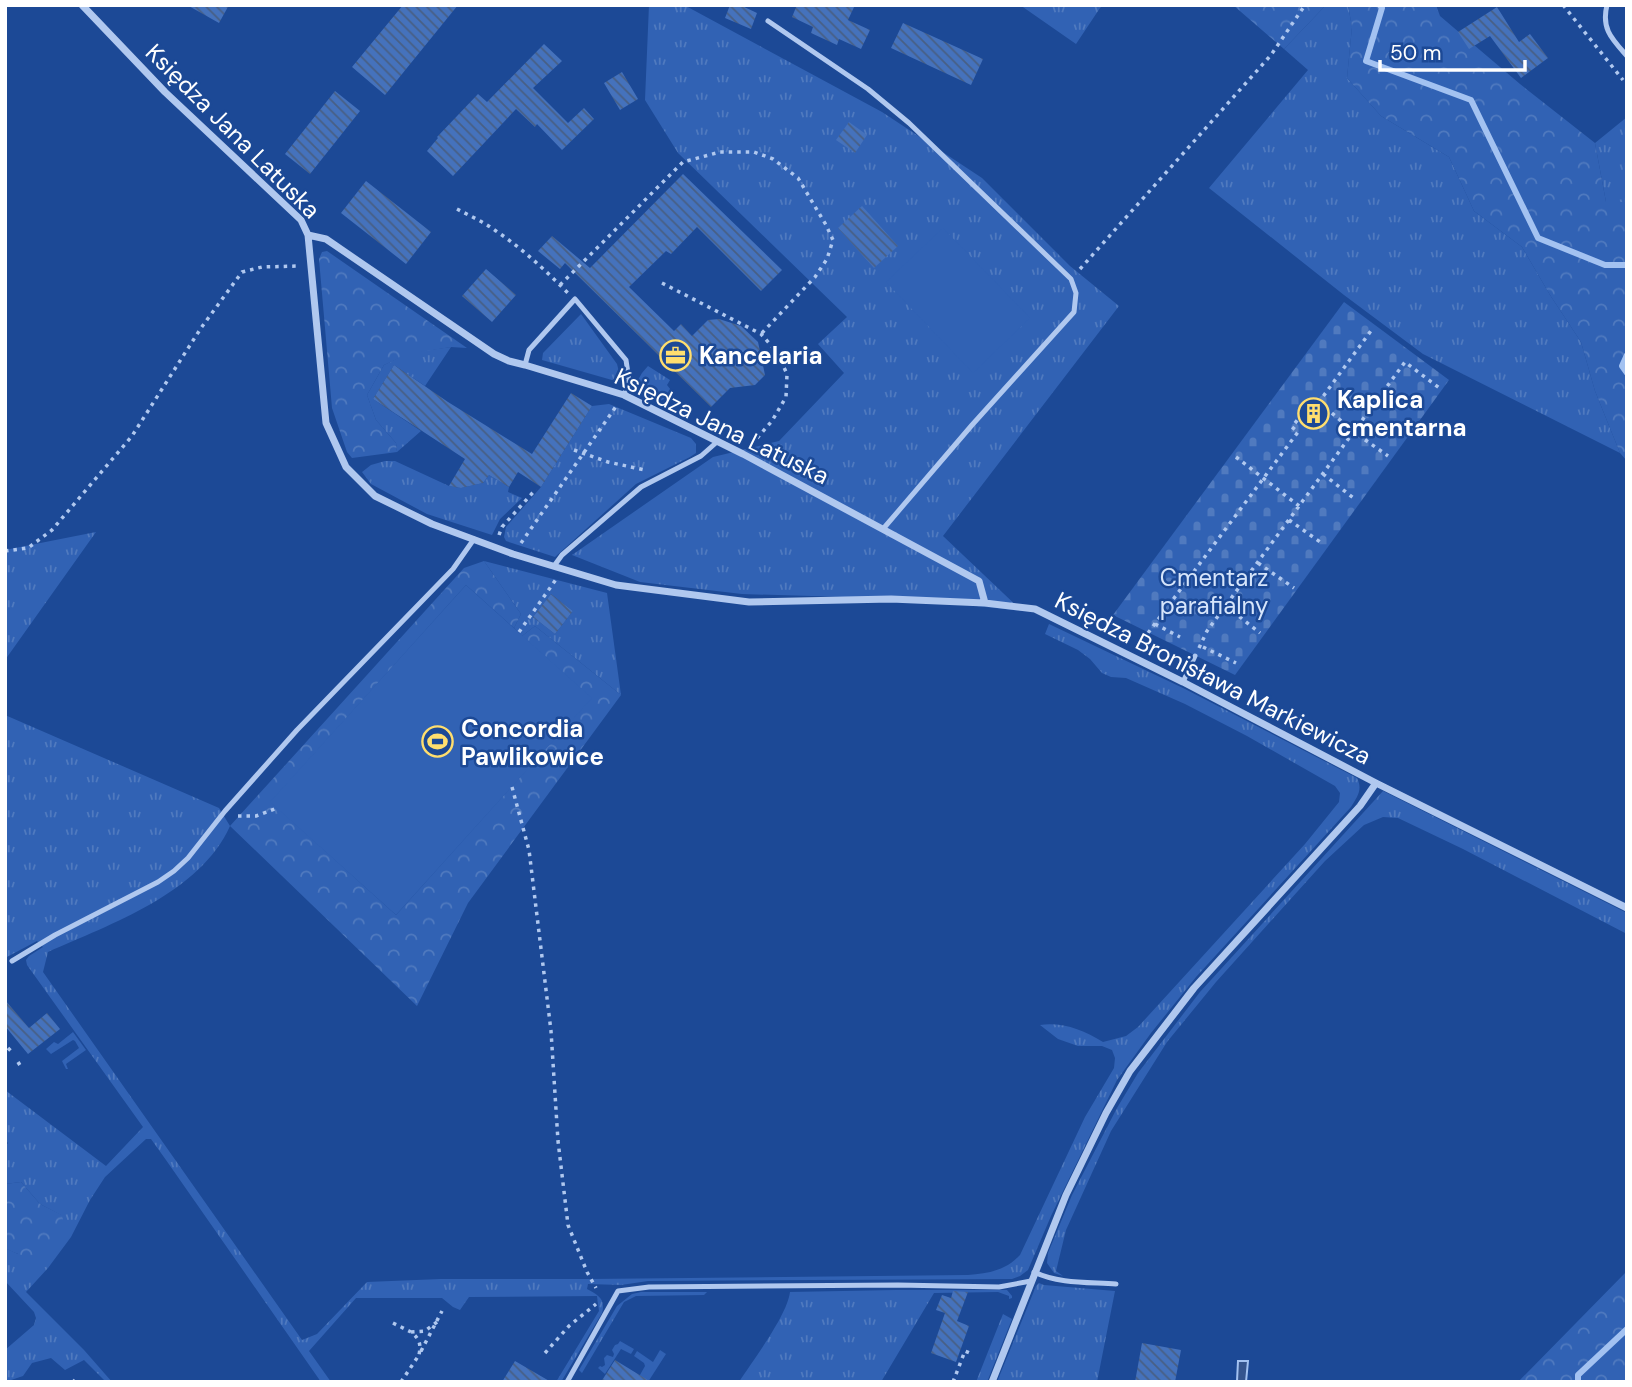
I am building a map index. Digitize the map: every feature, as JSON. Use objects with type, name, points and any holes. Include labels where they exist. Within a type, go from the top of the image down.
[{"type":"street","name":"Księdza Jana Latuska","points":[[82,5],[164,92],[301,220],[309,235],[326,239],[509,362],[624,395],[743,454],[979,581],[985,603]]},
{"type":"street","name":"Księdza Bronisława Markiewicza","points":[[309,235],[326,423],[346,467],[375,495],[432,524],[513,554],[616,585],[749,602],[891,599],[985,603],[1035,609],[1627,908]]},
{"type":"street","points":[[992,1382],[1034,1272],[1082,1161],[1105,1113],[1130,1071],[1194,988],[1360,806],[1376,783]]},
{"type":"lane","points":[[1607,5],[1605,24],[1610,37],[1627,55]]},
{"type":"lane","points":[[768,21],[868,89],[899,115],[1071,279],[1076,293],[1074,312],[883,529]]},
{"type":"lane","points":[[525,365],[529,350],[575,299],[626,360],[629,380],[624,395]]},
{"type":"lane","points":[[554,566],[562,555],[641,487],[701,456],[718,441]]},
{"type":"lane","points":[[12,961],[174,871],[298,730],[453,569],[474,539]]},
{"type":"lane","points":[[1183,682],[1195,656]]},
{"type":"lane","points":[[1034,1272],[1046,1278],[1116,1284]]},
{"type":"lane","points":[[567,1382],[618,1291],[649,1287],[999,1287],[1031,1281]]},
{"type":"path","points":[[1071,279],[1271,55],[1305,5]]},
{"type":"path","points":[[1563,5],[1623,80]]},
{"type":"path","points":[[560,285],[683,162],[720,152],[754,152],[773,159],[798,178],[833,240],[827,259],[815,277],[761,334]]},
{"type":"path","points":[[457,209],[494,229],[516,245],[575,299]]},
{"type":"path","points":[[5,551],[28,548],[52,530],[132,436],[201,328],[242,272],[262,267],[311,264]]},
{"type":"path","points":[[662,283],[761,334],[777,352],[787,374],[786,397],[772,421],[743,454]]},
{"type":"path","points":[[1319,402],[1373,328]]},
{"type":"path","points":[[1195,656],[1207,631],[1405,362],[1442,390]]},
{"type":"path","points":[[513,554],[624,395]]},
{"type":"path","points":[[1148,633],[1265,479],[1298,432],[1292,427],[1312,401],[1319,402],[1388,456]]},
{"type":"path","points":[[574,450],[608,462],[664,475]]},
{"type":"path","points":[[1236,457],[1299,506]]},
{"type":"path","points":[[1322,474],[1356,500]]},
{"type":"path","points":[[494,547],[502,527],[536,489]]},
{"type":"path","points":[[1289,520],[1322,544]]},
{"type":"path","points":[[1258,562],[1294,588]]},
{"type":"path","points":[[519,632],[558,578],[554,566]]},
{"type":"path","points":[[1226,606],[1260,633]]},
{"type":"path","points":[[1155,624],[1180,637]]},
{"type":"path","points":[[1200,645],[1236,663]]},
{"type":"path","points":[[512,787],[529,850],[551,1031],[558,1142],[568,1225],[587,1272],[597,1288]]},
{"type":"path","points":[[216,824],[234,816],[256,816],[277,808]]},
{"type":"path","points":[[545,1353],[569,1326],[598,1303]]},
{"type":"path","points":[[401,1382],[442,1311]]},
{"type":"path","points":[[411,1332],[425,1331],[437,1322]]},
{"type":"path","points":[[393,1323],[418,1337],[419,1355]]},
{"type":"path","points":[[953,1382],[965,1351],[972,1354]]},
{"type":"green space","points":[[649,5],[684,5],[882,112],[982,178],[1070,266],[1119,306],[943,536],[1022,611],[912,599],[742,594],[640,582],[572,555],[713,457],[779,441],[844,373],[818,344],[847,317],[678,153],[645,100]]},
{"type":"green space","points":[[1020,5],[1102,5],[1076,44]]},
{"type":"green space","points":[[1233,5],[1326,5],[1284,49]]},
{"type":"green space","points":[[1326,5],[1348,5],[1352,27],[1347,78],[1381,116],[1449,157],[1474,211],[1522,247],[1581,342],[1595,391],[1620,453],[1423,354],[1209,188],[1308,70],[1284,49]]},
{"type":"green space","points":[[1348,5],[1436,5],[1440,16],[1595,143],[1606,202],[1627,202],[1627,461],[1620,453],[1595,391],[1581,342],[1522,247],[1474,211],[1449,157],[1381,116],[1347,78],[1352,27]]},
{"type":"green space","points":[[1627,117],[1627,202],[1606,202],[1595,143]]},
{"type":"green space","points":[[943,228],[1030,318],[973,373],[886,282]]},
{"type":"green space","points":[[327,251],[467,348],[451,347],[408,354],[384,365],[367,395],[376,420],[396,443],[397,452],[352,458],[347,452],[332,408],[319,259],[322,252]]},
{"type":"green space","name":"Cmentarz parafialny","points":[[1344,302],[1449,380],[1235,675],[1113,615]]},
{"type":"green space","points":[[581,314],[617,364],[618,378],[612,380],[542,360],[543,353]]},
{"type":"green space","points":[[451,347],[425,386],[394,365],[373,399],[421,431],[397,452],[396,443],[376,420],[367,395],[384,365],[408,353]]},
{"type":"green space","points":[[648,366],[670,380],[667,385],[674,394],[660,401],[638,380]]},
{"type":"green space","points":[[609,404],[691,438],[696,444],[696,453],[636,484],[555,557],[506,541],[506,527],[541,487],[592,406]]},
{"type":"green space","points":[[395,461],[449,486],[461,488],[483,483],[489,475],[509,487],[508,492],[522,498],[500,519],[492,535],[427,514],[371,484],[362,472],[371,465]]},
{"type":"green space","points":[[96,532],[5,660],[5,550]]},
{"type":"green space","points":[[484,561],[607,593],[621,695],[535,626],[522,636],[514,628],[521,614]],"holes":[[[551,594],[573,611],[555,634],[533,617]]]},
{"type":"green space","points":[[484,561],[521,614],[514,628],[466,585],[271,802],[396,915],[591,698],[522,636],[535,626],[621,695],[468,903],[417,1006],[230,826],[464,568]]},
{"type":"green space","name":"Concordia Pawlikowice","points":[[466,585],[592,698],[396,915],[270,802]]},
{"type":"green space","points":[[1049,624],[1185,689],[1357,778],[1359,790],[1351,807],[1196,977],[1117,1080],[1028,1270],[1020,1276],[1012,1279],[648,1281],[621,1285],[588,1284],[587,1289],[598,1296],[602,1301],[602,1313],[561,1382],[556,1382],[599,1311],[597,1296],[469,1297],[460,1310],[442,1298],[356,1298],[309,1351],[331,1382],[321,1382],[151,1139],[146,1139],[105,1177],[71,1237],[26,1292],[112,1382],[106,1382],[84,1360],[65,1370],[51,1358],[32,1363],[23,1376],[5,1382],[5,1350],[34,1325],[36,1318],[34,1312],[5,1281],[5,1248],[18,1254],[61,1215],[40,1204],[21,1182],[5,1184],[5,1146],[8,1143],[5,1140],[5,1090],[106,1166],[143,1127],[27,965],[29,956],[43,947],[37,941],[5,958],[5,715],[219,808],[230,826],[216,850],[198,870],[176,888],[99,930],[48,952],[43,972],[302,1340],[317,1334],[367,1282],[441,1279],[968,1275],[996,1270],[1008,1265],[1020,1255],[1085,1117],[1114,1068],[1115,1058],[1112,1050],[1102,1046],[1078,1046],[1058,1039],[1040,1025],[1073,1028],[1103,1042],[1126,1036],[1138,1027],[1305,844],[1339,802],[1340,793],[1335,786],[1185,704],[1126,678],[1102,673],[1078,650],[1045,634]]},
{"type":"green space","points":[[1383,791],[1627,913],[1627,934],[1398,818],[1383,817],[1364,825],[1325,861],[1216,982],[1167,1042],[1111,1131],[1066,1230],[1056,1271],[1063,1276],[1054,1273],[1047,1263],[1048,1253],[1072,1195],[1138,1073],[1200,992]]},
{"type":"green space","points":[[73,1032],[86,1050],[66,1064],[66,1069],[62,1061],[79,1048],[75,1041],[51,1054],[46,1049],[54,1042],[58,1044]]},
{"type":"green space","points":[[21,1182],[40,1204],[62,1215],[64,1225],[47,1250],[35,1257],[17,1254],[5,1248],[5,1184]]},
{"type":"green space","points":[[1627,1271],[1627,1382],[1518,1382]]},
{"type":"green space","points":[[1039,1283],[1115,1291],[1097,1382],[997,1382]]},
{"type":"green space","points":[[1007,1290],[1012,1298],[1009,1299],[1009,1296],[998,1292],[934,1293],[881,1382],[739,1382],[783,1313],[790,1292]]},
{"type":"green space","points":[[707,1292],[704,1295],[636,1296],[624,1302],[582,1373],[579,1370],[617,1306],[632,1294]]},
{"type":"green space","points":[[1003,1314],[1012,1319],[987,1382],[976,1382]]},
{"type":"green space","points":[[620,1341],[634,1349],[631,1354],[621,1349],[605,1374],[598,1368],[605,1365],[604,1358],[607,1355],[613,1357],[612,1350]]},
{"type":"green space","points":[[660,1350],[666,1354],[648,1382],[636,1382],[645,1366],[634,1356],[637,1351],[653,1362]]},
{"type":"shaded area","points":[[1238,1361],[1248,1361],[1246,1382],[1237,1381]]},
{"type":"building","points":[[187,5],[229,5],[219,23]]},
{"type":"building","points":[[403,5],[458,5],[385,95],[352,67]]},
{"type":"building","points":[[730,5],[740,5],[757,13],[751,29],[725,18]]},
{"type":"building","points":[[797,5],[855,5],[848,20],[870,30],[861,49],[839,39],[837,45],[811,33],[813,27],[792,17]]},
{"type":"building","points":[[1497,7],[1519,42],[1530,34],[1548,58],[1521,78],[1490,36],[1469,49],[1458,32]]},
{"type":"building","points":[[903,23],[983,59],[971,85],[891,48]]},
{"type":"building","points":[[544,44],[562,61],[533,88],[568,123],[584,108],[594,119],[562,150],[537,124],[535,127],[516,109],[453,176],[427,151],[478,94],[487,102]]},
{"type":"building","points":[[622,72],[638,99],[620,110],[604,83]]},
{"type":"building","points":[[335,91],[360,111],[310,174],[285,154]]},
{"type":"building","points":[[849,122],[867,135],[855,153],[836,140]]},
{"type":"building","points":[[683,174],[782,270],[761,291],[697,227],[671,254],[666,251],[629,287],[674,331],[681,324],[692,336],[708,320],[719,319],[741,326],[758,342],[765,375],[755,385],[730,388],[711,407],[565,263],[560,269],[538,251],[552,236],[590,268]]},
{"type":"building","points":[[366,181],[431,232],[406,264],[341,213]]},
{"type":"building","points":[[862,206],[898,246],[874,268],[838,228]]},
{"type":"building","points":[[486,269],[516,295],[492,322],[462,296]]},
{"type":"building","points":[[394,365],[532,454],[571,393],[592,406],[541,487],[518,472],[509,487],[489,475],[483,483],[461,488],[449,486],[465,459],[373,399]]},
{"type":"building","points":[[551,594],[573,611],[555,634],[533,617]]},
{"type":"building","points":[[5,1000],[29,1028],[47,1013],[60,1029],[28,1054],[5,1026]]},
{"type":"building","points":[[953,1291],[968,1292],[957,1321],[969,1326],[956,1362],[931,1353],[945,1313],[936,1310],[942,1295],[951,1298]]},
{"type":"building","points":[[1142,1343],[1181,1350],[1175,1382],[1135,1382]]},
{"type":"building","points":[[615,1360],[651,1382],[601,1382]]},
{"type":"building","points":[[515,1361],[551,1382],[502,1382]]},
{"type":"waterway","points":[[1380,5],[1382,8],[1366,61],[1471,100],[1538,238],[1605,265],[1627,265]]},
{"type":"waterway","points":[[1627,355],[1622,366],[1627,373]]},
{"type":"waterway","points":[[1578,1382],[1578,1375],[1627,1329]]},
{"type":"place","name":"Kancelaria","points":[[676,355]]},
{"type":"place","name":"Kaplica cmentarna","points":[[1314,413]]},
{"type":"place","name":"Concordia Pawlikowice","points":[[438,742]]}]
